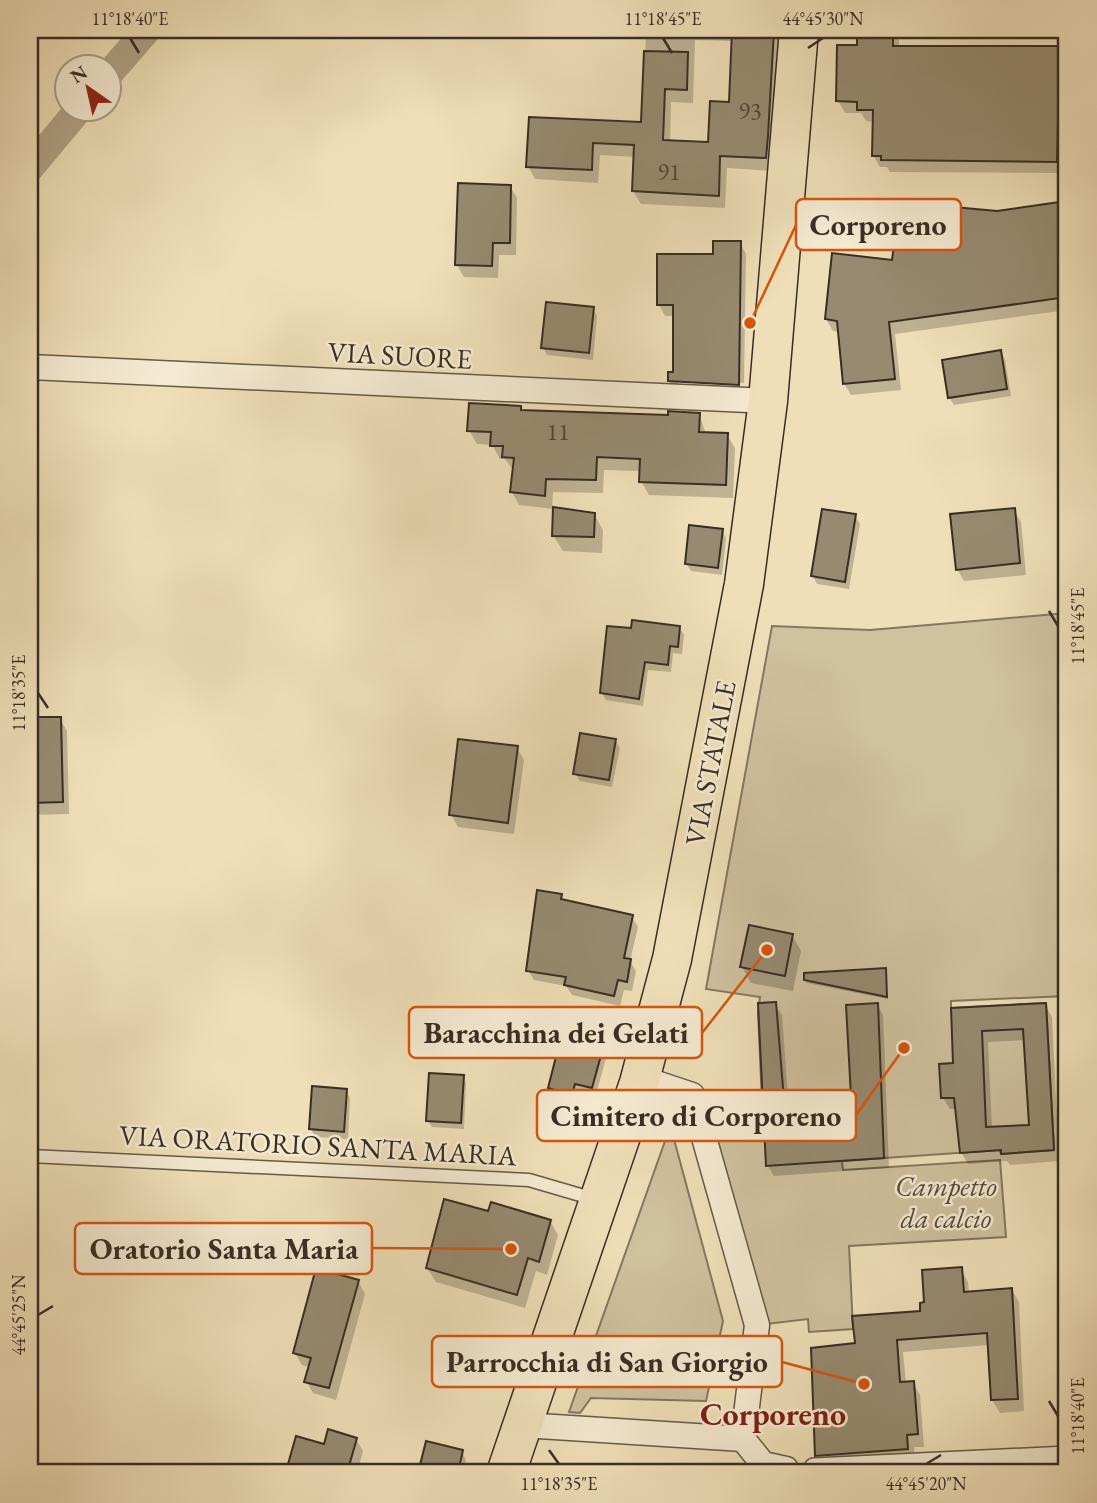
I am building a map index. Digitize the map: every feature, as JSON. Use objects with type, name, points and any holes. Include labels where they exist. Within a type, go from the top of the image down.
[{"type":"main road","name":"VIA STATALE","points":[[506,1473],[601,1202],[640,1078],[672,959],[742,598],[768,401],[799,30]]},
{"type":"street","name":"VIA SUORE","points":[[30,368],[768,401]]},
{"type":"street","points":[[640,1078],[692,1095],[757,1325],[743,1439],[763,1464],[786,1469]]},
{"type":"street","points":[[523,1425],[743,1439]]},
{"type":"street","points":[[814,1468],[1067,1456]]},
{"type":"lane","name":"VIA ORATORIO SANTA MARIA","points":[[30,1156],[529,1180],[601,1202]]},
{"type":"green space","name":"Campetto da calcio","points":[[1067,613],[1067,996],[951,1001],[951,1008],[1046,1003],[1054,1150],[1001,1154],[1000,1150],[842,1161],[843,1170],[1000,1160],[1006,1237],[849,1246],[853,1329],[809,1332],[808,1319],[757,1325],[697,1111],[762,1102],[758,1012],[760,997],[706,989],[772,626],[870,630]]},
{"type":"green space","points":[[676,1110],[682,1111],[675,1143],[723,1321],[706,1401],[591,1398],[580,1413],[569,1412]]},
{"type":"building","points":[[732,30],[774,30],[768,136],[766,158],[720,156],[719,196],[632,191],[634,145],[593,143],[592,170],[526,167],[529,117],[641,122],[644,51],[688,52],[687,90],[665,89],[663,140],[708,142],[710,101],[729,102]]},
{"type":"building","points":[[857,30],[893,30],[893,46],[1067,46],[1067,119],[1058,119],[1057,162],[881,160],[881,156],[872,156],[873,110],[857,110],[857,102],[836,101],[837,45],[857,45]]},
{"type":"building","points":[[458,183],[511,185],[510,243],[493,243],[492,266],[455,265]]},
{"type":"building","points":[[1067,201],[1067,297],[889,322],[895,379],[843,384],[837,321],[825,319],[832,253],[892,260],[900,202],[997,211]]},
{"type":"building","points":[[713,241],[741,241],[739,385],[668,381],[668,372],[673,372],[673,305],[657,305],[657,254],[713,254]]},
{"type":"building","points":[[546,302],[594,307],[589,353],[541,348]]},
{"type":"building","points":[[1001,350],[1007,389],[948,398],[942,360]]},
{"type":"building","points":[[469,403],[521,406],[521,410],[668,415],[668,411],[700,413],[699,432],[728,433],[726,485],[639,482],[640,459],[597,457],[596,480],[546,479],[545,496],[510,492],[514,458],[502,457],[503,446],[490,446],[491,432],[467,431]]},
{"type":"building","points":[[553,507],[595,513],[594,537],[552,536]]},
{"type":"building","points":[[1015,508],[1020,563],[956,570],[950,514]]},
{"type":"building","points":[[822,509],[856,514],[845,582],[811,576]]},
{"type":"building","points":[[689,525],[723,529],[718,568],[685,564]]},
{"type":"building","points":[[632,620],[680,626],[678,647],[670,646],[668,665],[645,662],[639,699],[600,693],[607,626],[631,628]]},
{"type":"building","points":[[30,717],[61,717],[63,802],[30,803]]},
{"type":"building","points":[[580,733],[616,739],[609,780],[573,774]]},
{"type":"building","points":[[458,739],[518,746],[508,823],[449,815]]},
{"type":"building","points":[[537,890],[562,894],[561,899],[633,915],[624,958],[631,959],[627,982],[618,980],[614,996],[564,985],[566,977],[526,971]]},
{"type":"building","points":[[749,925],[793,934],[785,976],[740,967]]},
{"type":"building","points":[[886,968],[887,997],[804,980],[804,973]]},
{"type":"building","points":[[776,1002],[787,1137],[853,1133],[846,1005],[878,1003],[884,1158],[766,1166],[758,1003]]},
{"type":"building","points":[[1046,1003],[1054,1150],[1001,1154],[1001,1150],[960,1153],[954,1098],[941,1098],[939,1064],[953,1063],[951,1008]],"holes":[[[1023,1029],[1029,1125],[986,1127],[982,1031]]]},
{"type":"building","points":[[561,1037],[603,1048],[592,1088],[575,1084],[572,1095],[548,1088]]},
{"type":"building","points":[[429,1073],[464,1075],[461,1123],[426,1121]]},
{"type":"building","points":[[312,1086],[347,1089],[344,1132],[309,1129]]},
{"type":"building","points":[[444,1199],[488,1211],[491,1202],[551,1220],[539,1262],[528,1258],[517,1295],[426,1268]]},
{"type":"building","points":[[962,1267],[964,1292],[1012,1288],[1018,1399],[991,1400],[987,1333],[897,1340],[900,1382],[914,1381],[918,1434],[907,1435],[908,1449],[815,1456],[811,1348],[855,1343],[852,1316],[920,1311],[920,1303],[924,1302],[922,1270]]},
{"type":"building","points":[[316,1268],[359,1280],[329,1388],[304,1382],[311,1358],[293,1353]]},
{"type":"building","points":[[328,1429],[357,1438],[347,1473],[320,1473],[288,1464],[296,1436],[324,1444]]},
{"type":"building","points":[[426,1441],[463,1450],[458,1473],[418,1473]]},
{"type":"waterway","points":[[122,59],[147,30]]},
{"type":"waterway","points":[[30,168],[68,122]]},
{"type":"place","name":"Corporeno","points":[[750,323]]},
{"type":"place","name":"Baracchina dei Gelati","points":[[767,950]]},
{"type":"place","name":"Cimitero di Corporeno","points":[[904,1048]]},
{"type":"place","name":"Oratorio Santa Maria","points":[[511,1249]]},
{"type":"place","name":"Parrocchia di San Giorgio","points":[[864,1384]]},
{"type":"district","name":"Corporeno","points":[[773,1414]]}]
